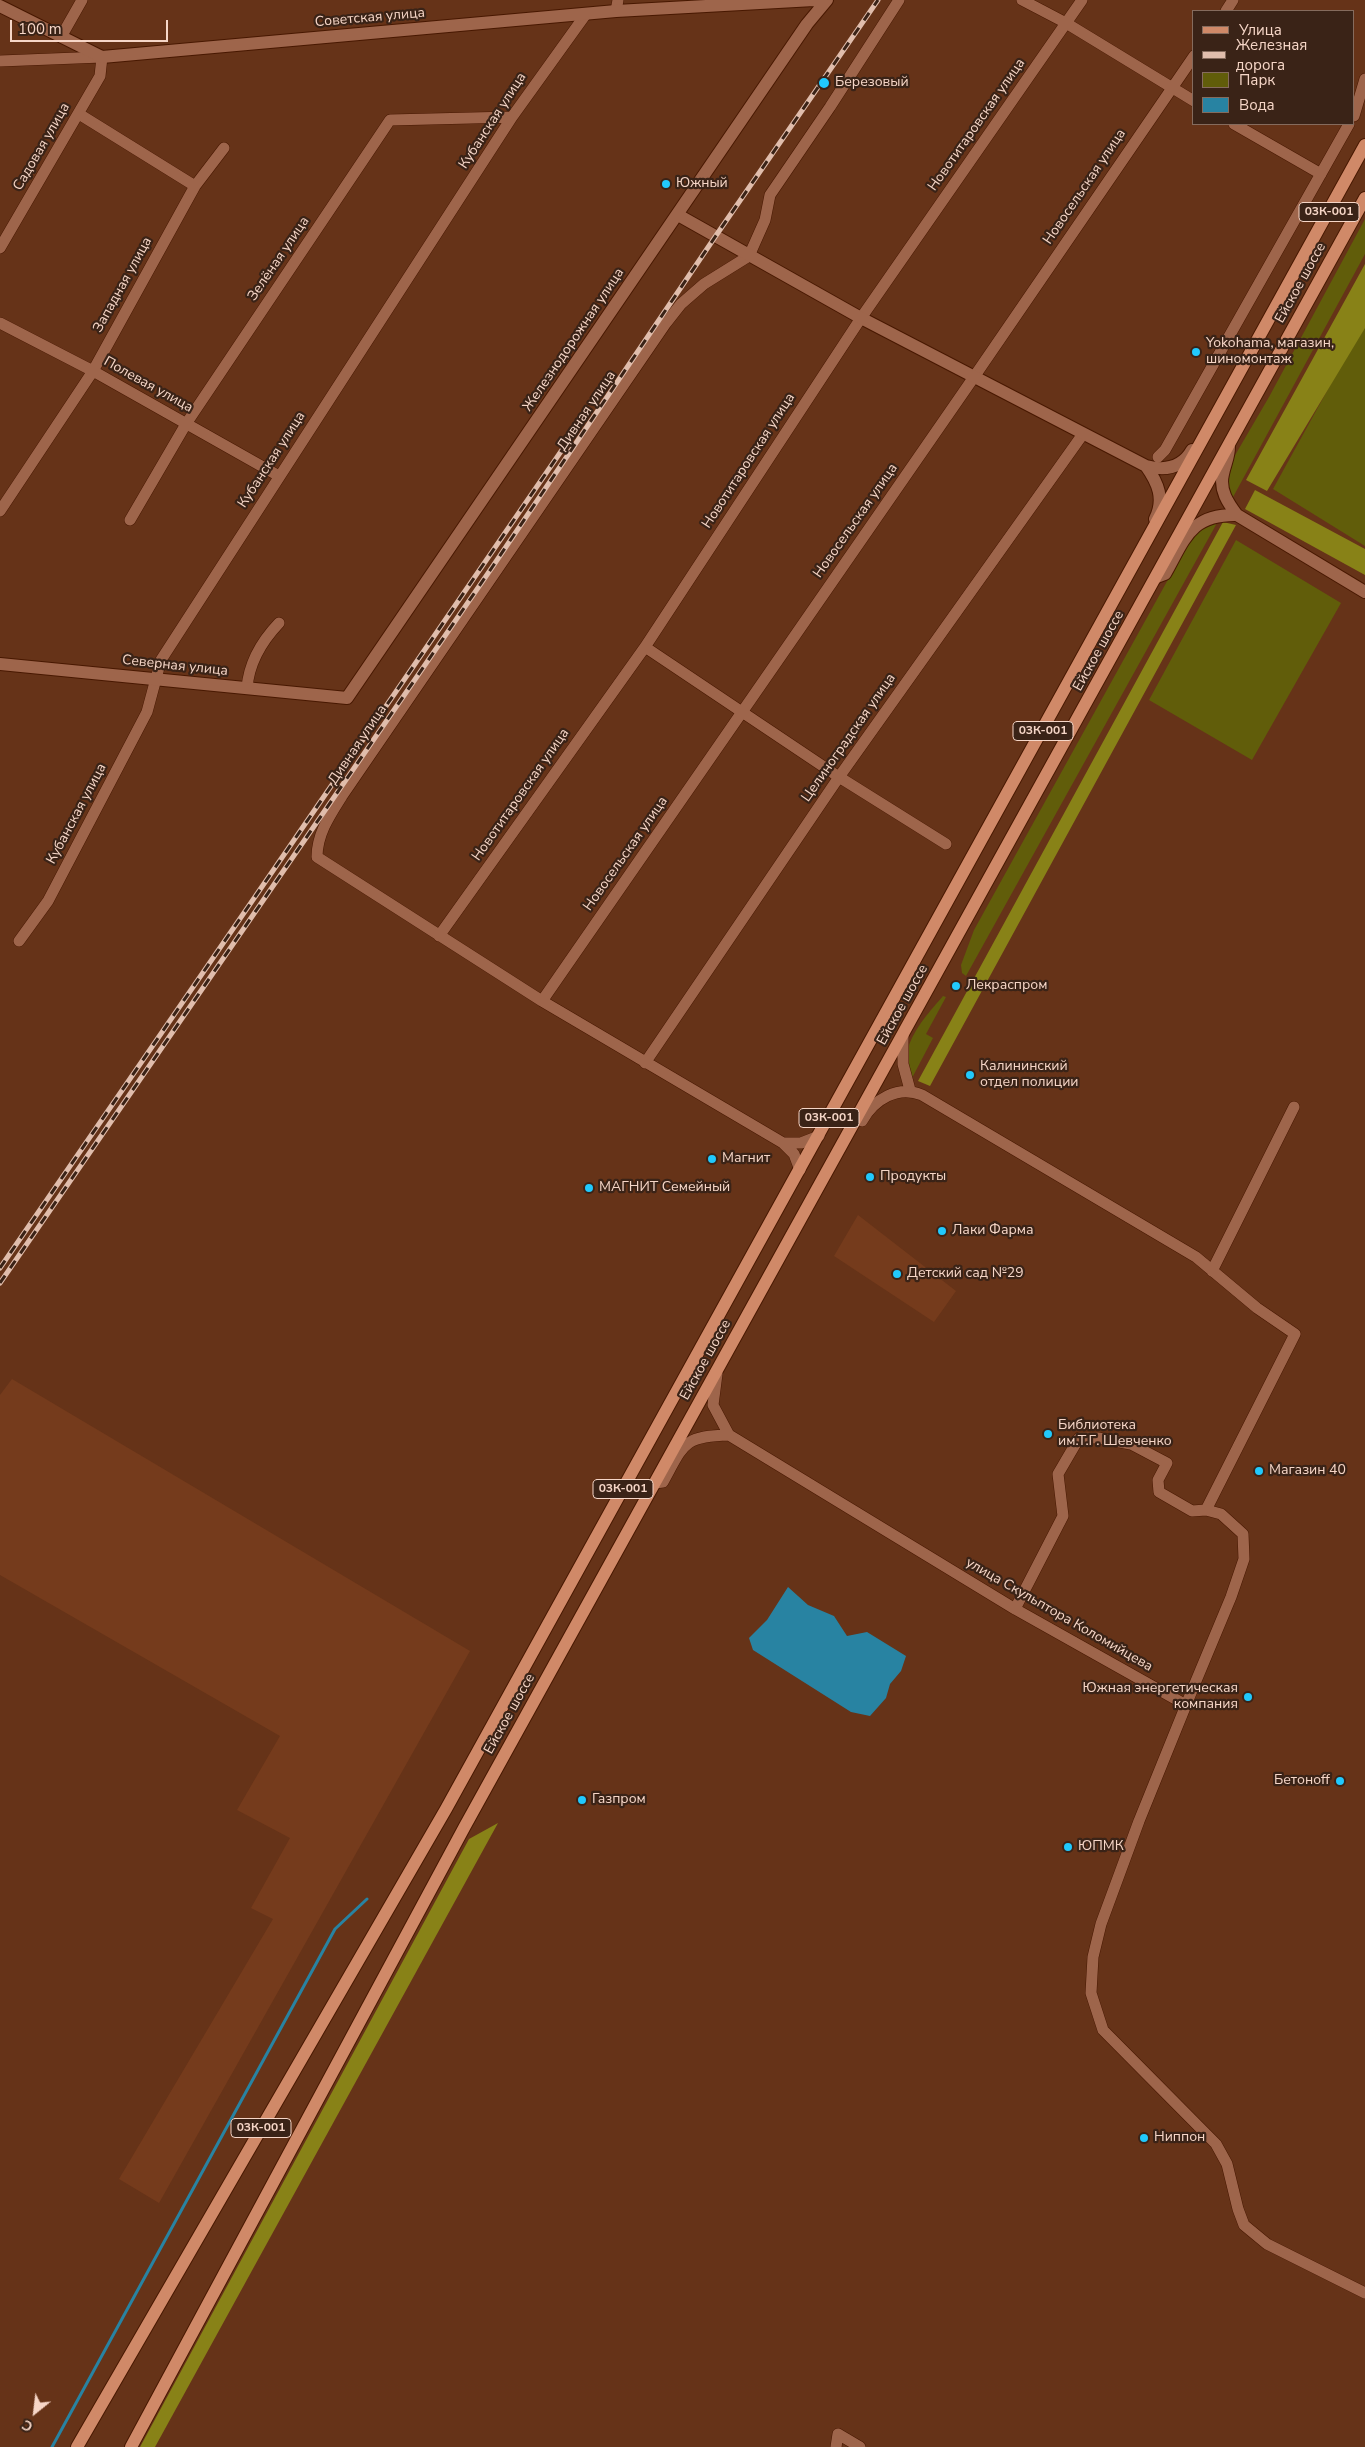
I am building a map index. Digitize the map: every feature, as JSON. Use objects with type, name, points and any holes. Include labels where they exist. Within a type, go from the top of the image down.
[{"type":"main road","name":"03К-001","points":[[1214,421],[1365,145]]},
{"type":"main road","name":"Ейское шоссе","points":[[131,2447],[465,1826],[904,1035],[1365,198]]},
{"type":"main road","name":"Ейское шоссе","points":[[77,2447],[446,1808],[1214,421]]},
{"type":"street","points":[[61,37],[82,0]]},
{"type":"street","name":"Советская улица","points":[[102,57],[586,14],[617,6],[814,0]]},
{"type":"street","name":"Железнодорожная улица","points":[[347,698],[807,24],[827,0]]},
{"type":"street","points":[[749,256],[765,220],[770,195],[899,0]]},
{"type":"street","points":[[1022,0],[1066,23],[1192,100]]},
{"type":"street","name":"Новотитаровская улица","points":[[439,936],[645,648],[861,318],[1082,0]]},
{"type":"street","points":[[0,6],[102,57]]},
{"type":"street","name":"Кубанская улица","points":[[19,941],[48,901],[147,712],[161,660],[512,117],[586,14]]},
{"type":"street","points":[[0,61],[102,57]]},
{"type":"street","name":"Садовая улица","points":[[0,248],[100,76],[102,57]]},
{"type":"street","name":"Новосельская улица","points":[[542,1001],[1192,59]]},
{"type":"street","points":[[1355,113],[1365,78]]},
{"type":"street","points":[[79,114],[195,186]]},
{"type":"street","name":"Зелёная улица","points":[[130,520],[186,424],[390,120],[512,117]]},
{"type":"street","points":[[1236,125],[1321,174]]},
{"type":"street","points":[[1158,457],[1165,450],[1348,125]]},
{"type":"street","name":"Западная улица","points":[[0,511],[93,371],[195,186],[224,148]]},
{"type":"street","points":[[678,215],[861,318],[1146,466],[1162,469],[1178,466],[1187,459],[1206,425],[1214,421]]},
{"type":"street","name":"Дивная улица","points":[[439,936],[317,858],[319,841],[324,826],[342,796],[666,323],[681,304],[704,284],[749,256]]},
{"type":"street","name":"Полевая улица","points":[[0,323],[93,371],[279,476]]},
{"type":"street","name":"Целиноградская улица","points":[[645,1063],[839,777],[1083,434]]},
{"type":"street","points":[[1229,447],[1229,457],[1222,476],[1222,489],[1229,505],[1237,515],[1365,592]]},
{"type":"street","points":[[1146,466],[1159,489],[1160,503],[1152,523],[1155,529]]},
{"type":"street","points":[[1157,577],[1165,574],[1190,529],[1212,517],[1237,515]]},
{"type":"street","points":[[247,688],[248,670],[263,640],[279,623]]},
{"type":"street","points":[[645,648],[839,777],[946,844]]},
{"type":"street","name":"Северная улица","points":[[0,664],[347,698]]},
{"type":"street","points":[[439,936],[645,1063],[784,1143],[794,1154],[800,1170]]},
{"type":"street","points":[[904,1035],[903,1064],[910,1090]]},
{"type":"street","points":[[840,1150],[849,1143],[869,1108],[886,1096],[910,1090],[1196,1257],[1257,1308],[1295,1334],[1206,1510]]},
{"type":"street","points":[[1212,1271],[1294,1107]]},
{"type":"street","points":[[784,1143],[802,1143],[819,1136]]},
{"type":"street","points":[[655,1483],[663,1482],[681,1449],[687,1443],[702,1436],[730,1435],[713,1405],[717,1371]]},
{"type":"street","name":"улица Скульптора Коломийцева","points":[[730,1435],[1015,1609],[1186,1705]]},
{"type":"street","points":[[1015,1609],[1062,1516],[1058,1474],[1079,1438],[1098,1438],[1131,1444],[1167,1463],[1158,1480],[1159,1492],[1192,1511],[1206,1510],[1221,1514],[1243,1534],[1244,1559],[1231,1598],[1139,1821],[1101,1924],[1093,1957],[1091,1992],[1103,2030],[1216,2144],[1227,2164],[1238,2210],[1244,2225],[1267,2244],[1365,2293]]},
{"type":"street","points":[[836,2447],[838,2434],[860,2447]]},
{"type":"shaded area","points":[[1365,264],[1365,328],[1267,491],[1246,480]]},
{"type":"shaded area","points":[[1255,490],[1365,549],[1365,575],[1245,509]]},
{"type":"shaded area","points":[[1223,522],[1236,525],[930,1086],[918,1081]]},
{"type":"shaded area","name":"Детский сад №29","points":[[858,1215],[956,1291],[934,1322],[834,1256]]},
{"type":"shaded area","points":[[12,1379],[470,1651],[159,2203],[119,2179],[273,1919],[251,1908],[290,1838],[237,1810],[280,1736],[0,1575],[0,1395]]},
{"type":"shaded area","points":[[498,1823],[155,2447],[140,2447],[469,1839]]},
{"type":"green space","points":[[1365,219],[1365,254],[1232,499],[1227,485],[1234,457],[1269,397]]},
{"type":"green space","points":[[1365,322],[1365,546],[1273,489]]},
{"type":"green space","points":[[1217,523],[966,976],[962,973],[961,965],[974,930],[1191,538],[1195,532]]},
{"type":"green space","points":[[1236,540],[1341,603],[1252,760],[1149,700]]},
{"type":"green space","points":[[943,996],[946,997],[926,1034],[933,1038],[912,1078],[907,1067],[909,1045],[921,1023]]},
{"type":"water","points":[[788,1587],[808,1605],[834,1616],[847,1636],[867,1632],[906,1656],[901,1671],[890,1684],[886,1698],[870,1716],[851,1712],[753,1650],[749,1638],[767,1620]]},
{"type":"waterway","points":[[52,2447],[335,1929],[367,1899]]},
{"type":"railway","points":[[0,1283],[493,566],[878,0]]},
{"type":"railway","points":[[0,1268],[586,415]]},
{"type":"place","name":"Березовый","points":[[824,83]]},
{"type":"place","name":"Южный","points":[[666,184]]},
{"type":"place","name":"Yokohama, магазин, шиномонтаж","points":[[1196,352]]},
{"type":"place","name":"Лекраспром","points":[[956,986]]},
{"type":"place","name":"Калининский отдел полиции","points":[[970,1075]]},
{"type":"place","name":"Магнит","points":[[712,1159]]},
{"type":"place","name":"Продукты","points":[[870,1177]]},
{"type":"place","name":"МАГНИТ Семейный","points":[[589,1188]]},
{"type":"place","name":"Лаки Фарма","points":[[942,1231]]},
{"type":"place","name":"Детский сад №29","points":[[897,1274]]},
{"type":"place","name":"Библиотека им.Т.Г. Шевченко","points":[[1048,1434]]},
{"type":"place","name":"Магазин 40","points":[[1259,1471]]},
{"type":"place","name":"Южная энергетическая компания","points":[[1248,1697]]},
{"type":"place","name":"Бетонoff","points":[[1340,1781]]},
{"type":"place","name":"Газпром","points":[[582,1800]]},
{"type":"place","name":"ЮПМК","points":[[1068,1847]]},
{"type":"place","name":"Ниппон","points":[[1144,2138]]}]
